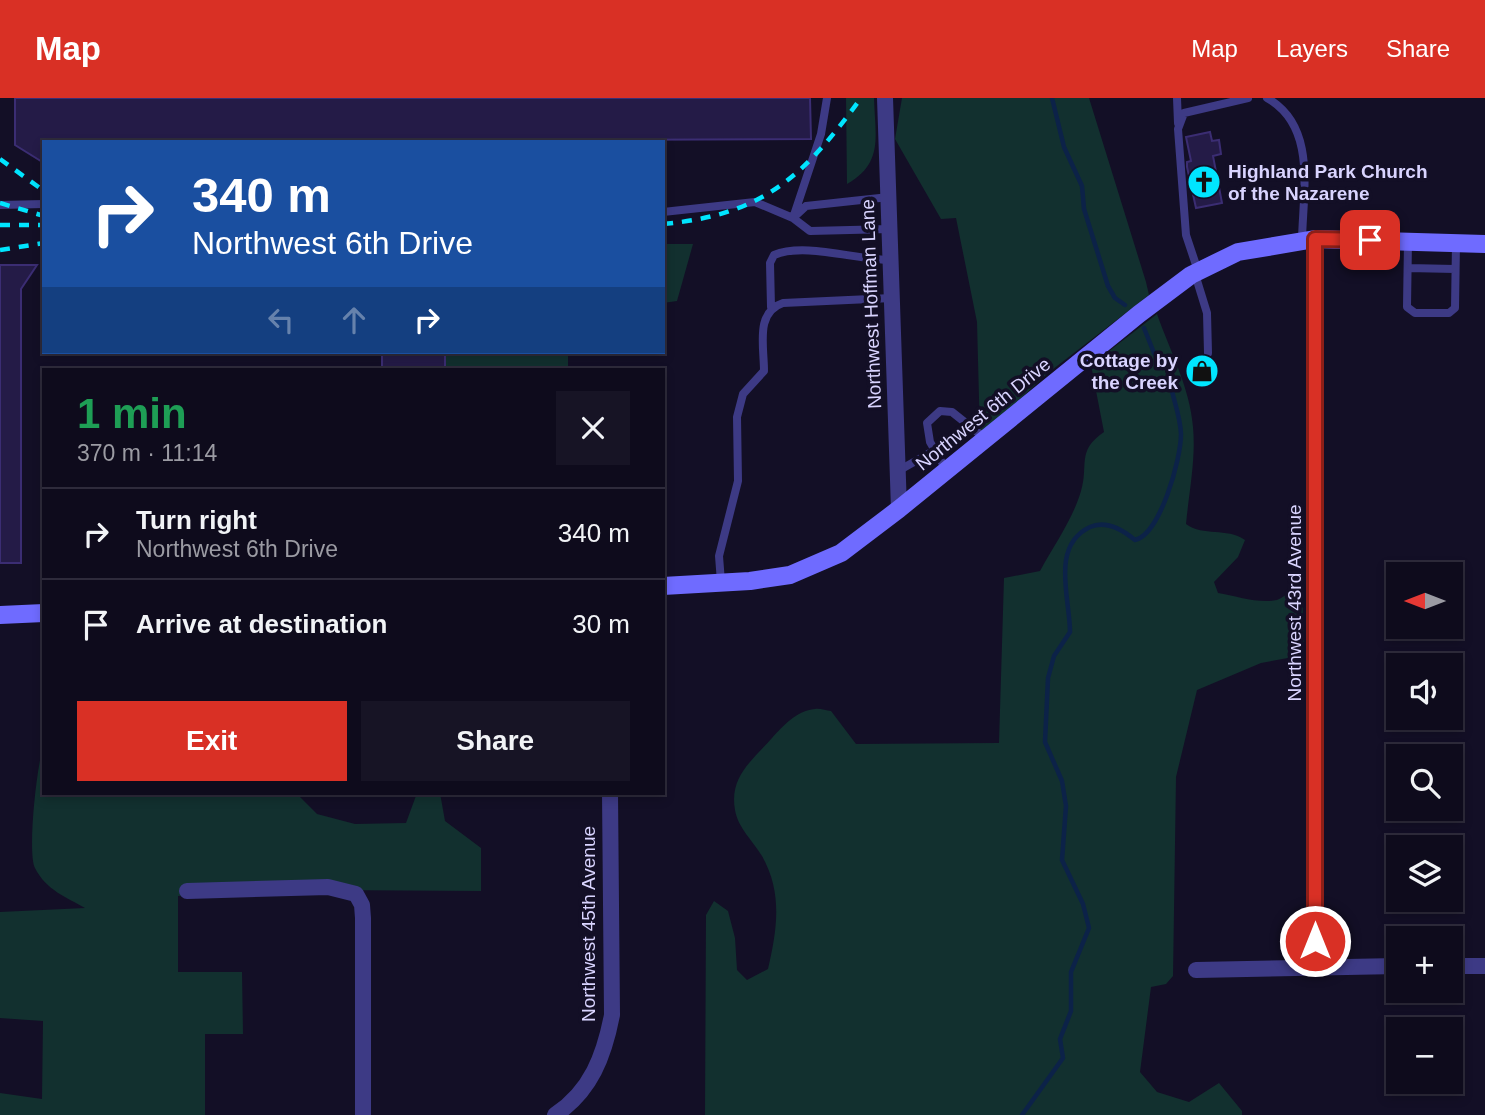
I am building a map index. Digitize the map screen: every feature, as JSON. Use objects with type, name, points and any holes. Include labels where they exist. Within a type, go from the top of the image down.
[{"type":"main road","name":"Northwest 6th Drive","points":[[665,586],[790,575],[810,569],[841,553],[947,471],[1139,314],[1197,272],[1251,248],[1309,239],[1485,244]]},
{"type":"main road","points":[[0,615],[42,613]]},
{"type":"street","name":"Northwest Hoffman Lane","points":[[885,98],[899,509]]},
{"type":"street","name":"Northwest 43rd Avenue","points":[[1309,239],[1315,967]]},
{"type":"street","name":"Northwest 45th Avenue","points":[[555,1115],[582,1092],[606,1046],[612,1014],[610,795]]},
{"type":"street","points":[[187,891],[340,888],[356,894],[362,905],[363,1115]]},
{"type":"street","points":[[1196,970],[1386,966]]},
{"type":"street","points":[[1463,966],[1485,966]]},
{"type":"lane","points":[[793,218],[821,134],[827,98]]},
{"type":"lane","points":[[1177,98],[1186,235],[1207,313],[1208,353]]},
{"type":"lane","points":[[1178,129],[1184,113],[1227,100],[1248,98]]},
{"type":"lane","points":[[1267,98],[1286,111],[1295,124],[1305,156],[1309,239]]},
{"type":"lane","points":[[793,218],[806,206],[889,197]]},
{"type":"lane","points":[[665,212],[755,202],[793,218],[810,231],[890,229]]},
{"type":"lane","points":[[0,205],[42,205]]},
{"type":"lane","points":[[1408,242],[1407,307],[1415,313],[1449,313],[1455,308],[1456,243]]},
{"type":"lane","points":[[721,583],[719,556],[738,481],[737,417],[743,394],[764,371],[764,318],[771,307],[771,263],[774,255],[782,252],[821,252],[891,260]]},
{"type":"lane","points":[[1408,268],[1455,269]]},
{"type":"lane","points":[[771,307],[783,303],[892,298]]},
{"type":"lane","points":[[947,471],[930,442],[927,423],[940,411],[952,412],[986,439]]},
{"type":"lane","points":[[898,471],[935,450]]},
{"type":"green space","points":[[846,98],[874,98],[876,136],[872,158],[867,167],[847,184]]},
{"type":"green space","points":[[902,98],[1089,98],[1149,295],[1048,373],[980,436],[977,322],[956,218],[941,219],[895,139]]},
{"type":"green space","points":[[665,244],[693,244],[677,301],[665,303]]},
{"type":"green space","points":[[1157,314],[1184,384],[1191,412],[1194,451],[1186,524],[1200,530],[1230,534],[1245,540],[1238,557],[1214,582],[1218,593],[1270,601],[1280,599],[1302,586],[1304,655],[1261,663],[1197,690],[1176,777],[1173,976],[1166,984],[1151,987],[1140,1072],[1157,1092],[1189,1102],[1219,1083],[1242,1111],[1242,1115],[705,1115],[706,915],[714,901],[728,911],[735,938],[737,970],[747,980],[768,969],[776,926],[776,898],[769,870],[742,829],[735,810],[734,798],[739,778],[750,761],[786,724],[796,716],[815,709],[831,711],[856,744],[999,743],[1004,578],[1040,571],[1078,501],[1087,452],[1095,439],[1104,432],[1091,365]]},
{"type":"green space","points":[[445,354],[568,354],[568,368],[445,368]]},
{"type":"green space","points":[[42,751],[42,795],[298,795],[317,814],[355,824],[406,823],[416,795],[440,795],[445,821],[481,848],[481,891],[327,890],[178,896],[178,972],[242,972],[243,1034],[205,1034],[205,1115],[0,1115],[0,1093],[42,1099],[43,1021],[0,1018],[0,912],[85,908],[51,887],[35,868],[32,845],[34,807]]},
{"type":"building","points":[[15,98],[810,98],[811,139],[42,140],[42,162],[15,145]]},
{"type":"building","name":"Highland Park Church of the Nazarene","points":[[1210,132],[1212,141],[1219,140],[1221,154],[1213,156],[1222,203],[1196,208],[1187,167],[1187,162],[1191,161],[1186,137]]},
{"type":"building","points":[[0,265],[37,265],[21,289],[21,563],[0,563]]},
{"type":"building","points":[[382,354],[445,354],[445,368],[382,368]]},
{"type":"waterway","points":[[1052,98],[1064,147],[1082,186],[1084,209],[1108,286],[1115,298],[1125,305]]},
{"type":"waterway","points":[[1022,1115],[1063,1058],[1060,1039],[1071,1011],[1071,972],[1089,928],[1083,904],[1062,860],[1066,806],[1062,781],[1045,742],[1048,678],[1054,656],[1070,632],[1066,560],[1070,547],[1078,536],[1096,525],[1108,525],[1135,540],[1144,535],[1161,511],[1180,446],[1180,425],[1169,370],[1154,353],[1144,328]]},
{"type":"railway","points":[[665,224],[729,211],[755,201],[778,187],[800,170],[820,149],[861,98]]},
{"type":"railway","points":[[0,159],[42,190]]},
{"type":"railway","points":[[0,203],[42,215]]},
{"type":"railway","points":[[0,225],[42,225]]},
{"type":"railway","points":[[0,250],[42,243]]},
{"type":"place","name":"Highland Park Church of the Nazarene","points":[[1204,182]]},
{"type":"place","name":"Cottage by the Creek","points":[[1202,371]]},
{"type":"route","points":[[1315,941],[1315,239],[1370,240]]}]
